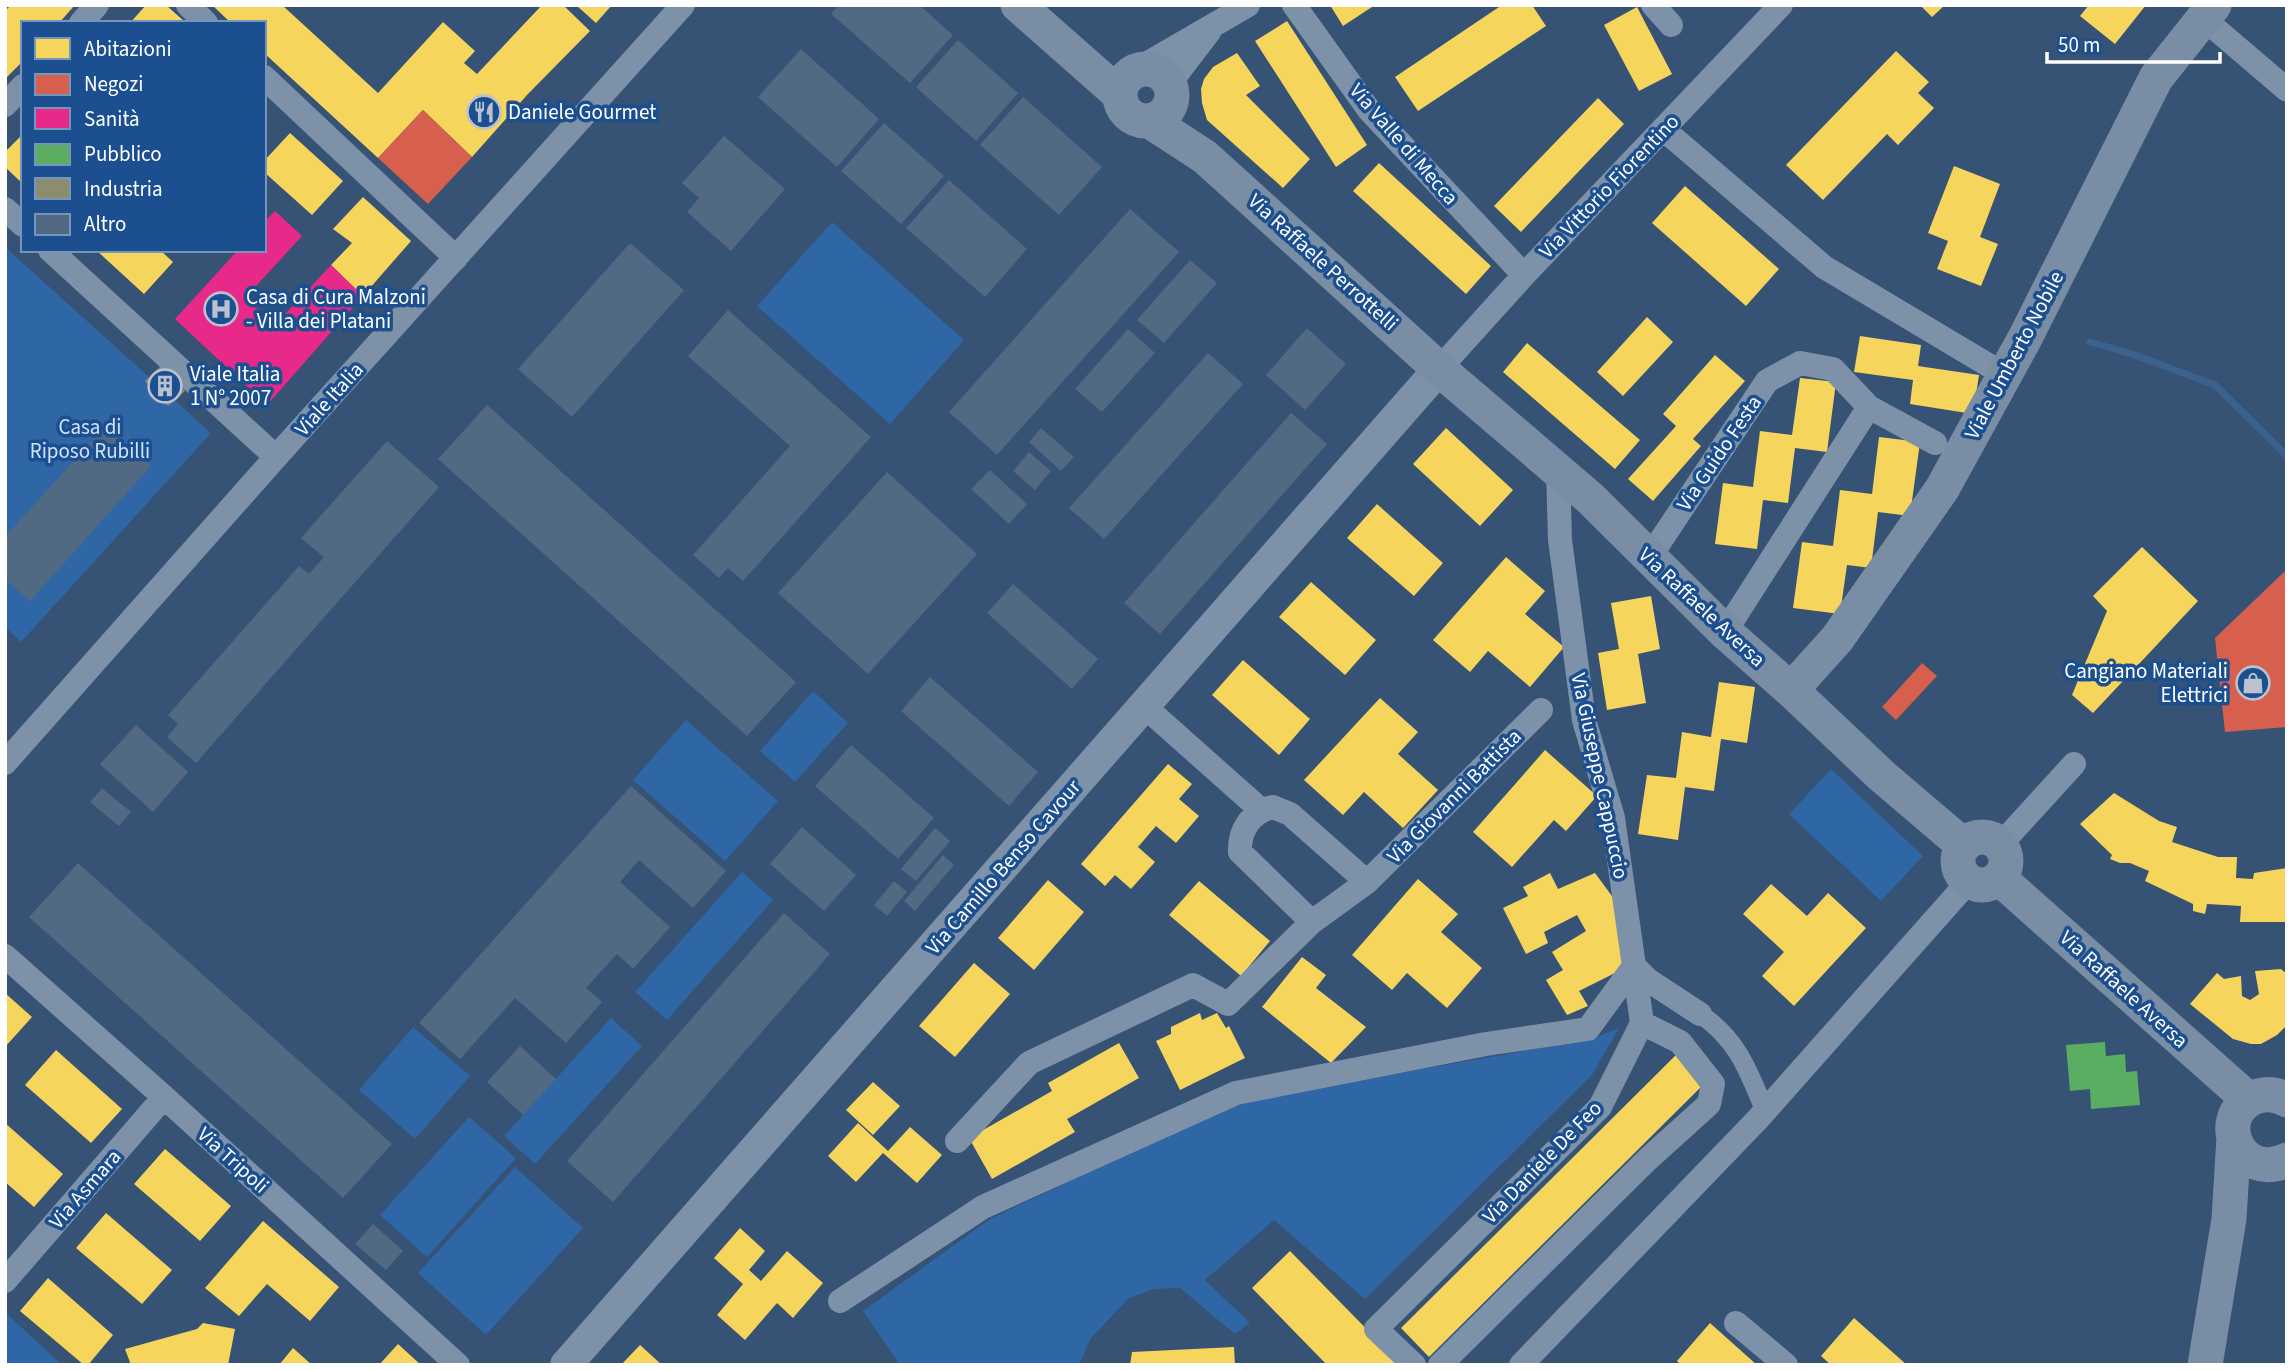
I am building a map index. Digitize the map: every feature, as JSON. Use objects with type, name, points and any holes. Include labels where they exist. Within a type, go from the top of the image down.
[{"type":"main road","points":[[1018,5],[1083,65],[1128,80]]},
{"type":"main road","name":"Viale Umberto Nobile","points":[[1791,690],[1837,639],[1942,489],[1947,450],[2005,375],[2157,78],[2209,12]]},
{"type":"main road","points":[[1148,69],[1157,71],[1163,104],[1139,120],[1130,116],[1121,104],[1128,80],[1148,69]]},
{"type":"main road","name":"Via Raffaele Perrottelli","points":[[1163,104],[1205,157],[1439,369]]},
{"type":"main road","name":"Via Raffaele Aversa","points":[[1439,369],[1590,498],[1725,632],[1882,776],[1964,845],[1978,837],[1994,839],[1989,868],[2276,1096]]},
{"type":"main road","points":[[2205,1365],[2229,1219],[2233,1126],[2236,1116],[2276,1096]]},
{"type":"main road","points":[[2234,1137],[2237,1147],[2253,1162],[2280,1163]]},
{"type":"main road","points":[[2229,1219],[2280,1163]]},
{"type":"street","points":[[83,21],[97,5]]},
{"type":"street","points":[[188,5],[204,21]]},
{"type":"street","name":"Viale Italia","points":[[5,763],[683,5]]},
{"type":"street","points":[[1128,80],[1248,5]]},
{"type":"street","name":"Via Valle di Mecca","points":[[1294,5],[1369,110],[1524,275]]},
{"type":"street","points":[[1653,5],[1671,25]]},
{"type":"street","name":"Via Vittorio Fiorentino","points":[[1439,369],[1524,275],[1781,5]]},
{"type":"street","points":[[2209,12],[2287,90]]},
{"type":"street","points":[[1163,104],[1214,26]]},
{"type":"street","points":[[266,79],[456,258]]},
{"type":"street","points":[[5,105],[21,88]]},
{"type":"street","points":[[1663,129],[1824,267],[2005,375]]},
{"type":"street","points":[[5,209],[21,223]]},
{"type":"street","points":[[52,252],[276,457]]},
{"type":"street","name":"Via Guido Festa","points":[[1649,558],[1766,381],[1800,363],[1833,369],[1869,407],[1947,450]]},
{"type":"street","name":"Via Camillo Benso Cavour","points":[[566,1365],[1439,369]]},
{"type":"street","points":[[1725,632],[1869,407]]},
{"type":"street","name":"Via Giuseppe Cappuccio","points":[[1558,469],[1560,540],[1584,720],[1613,818],[1642,1023]]},
{"type":"street","points":[[1144,706],[1261,810]]},
{"type":"street","name":"Via Giovanni Battista","points":[[957,1141],[1030,1063],[1193,985],[1228,1004],[1312,922],[1367,882],[1541,710]]},
{"type":"street","points":[[1521,1365],[1765,1111],[1989,868],[2074,764]]},
{"type":"street","points":[[1312,922],[1240,852],[1245,827],[1261,810],[1273,807],[1290,814],[1367,882]]},
{"type":"street","name":"Via Tripoli","points":[[5,956],[458,1365]]},
{"type":"street","points":[[840,1301],[983,1207],[1236,1093],[1486,1044],[1588,1029],[1634,966],[1648,980],[1700,1014],[1729,1038],[1747,1066],[1765,1111]]},
{"type":"street","points":[[1440,1365],[1647,1160],[1709,1104],[1713,1084],[1679,1042],[1642,1023]]},
{"type":"street","name":"Via Daniele De Feo","points":[[1414,1365],[1376,1329],[1600,1107],[1642,1023]]},
{"type":"street","name":"Via Asmara","points":[[5,1281],[164,1097]]},
{"type":"street","points":[[1736,1323],[1786,1365]]},
{"type":"green space","points":[[832,222],[964,340],[890,424],[757,306]]},
{"type":"green space","name":"Casa di Riposo Rubilli","points":[[5,247],[211,433],[21,642],[5,627]]},
{"type":"green space","points":[[813,691],[848,723],[795,782],[760,751]]},
{"type":"green space","points":[[686,720],[778,801],[725,861],[633,780]]},
{"type":"green space","points":[[1831,769],[1923,856],[1881,901],[1789,814]]},
{"type":"green space","points":[[742,872],[773,900],[667,1020],[635,992]]},
{"type":"green space","points":[[611,1018],[642,1046],[535,1164],[504,1136]]},
{"type":"green space","points":[[413,1027],[470,1076],[415,1139],[359,1090]]},
{"type":"green space","points":[[1619,1028],[1592,1075],[1365,1299],[1274,1220],[1205,1280],[1250,1323],[1235,1334],[1180,1288],[1154,1289],[1129,1298],[1091,1338],[1079,1365],[900,1365],[863,1311],[990,1219],[1236,1102],[1592,1039]]},
{"type":"green space","points":[[469,1117],[516,1158],[427,1257],[380,1215]]},
{"type":"green space","points":[[515,1167],[583,1228],[486,1335],[418,1273]]},
{"type":"green space","points":[[6,1313],[62,1365],[5,1365]]},
{"type":"building: Abitazioni","points":[[11,5],[75,5],[61,21],[21,21],[21,63],[5,79],[5,11]]},
{"type":"building: Abitazioni","points":[[146,5],[166,5],[184,21],[132,21]]},
{"type":"building: Abitazioni","points":[[212,5],[282,5],[378,93],[443,22],[475,51],[464,63],[477,74],[542,5],[563,5],[590,31],[527,95],[472,157],[423,110],[378,158],[266,55],[266,21],[229,21]]},
{"type":"building: Abitazioni","points":[[576,5],[612,5],[596,23]]},
{"type":"building: Abitazioni","points":[[1330,5],[1375,5],[1343,26]]},
{"type":"building: Abitazioni","points":[[1502,5],[1532,5],[1546,26],[1418,111],[1395,77]]},
{"type":"building: Abitazioni","points":[[1920,5],[1945,5],[1932,17]]},
{"type":"building: Abitazioni","points":[[2089,5],[2146,5],[2115,44],[2080,16]]},
{"type":"building: Abitazioni","points":[[1637,7],[1672,74],[1639,91],[1604,25]]},
{"type":"building: Abitazioni","points":[[1287,21],[1367,145],[1336,167],[1255,41]]},
{"type":"building: Abitazioni","points":[[1896,51],[1929,82],[1918,93],[1934,108],[1898,145],[1887,134],[1823,200],[1786,165]]},
{"type":"building: Abitazioni","points":[[1237,53],[1260,86],[1246,95],[1310,159],[1283,188],[1207,120],[1202,103],[1201,89],[1204,79],[1213,67]]},
{"type":"building: Abitazioni","points":[[1598,98],[1624,124],[1521,232],[1494,206]]},
{"type":"building: Abitazioni","points":[[290,133],[343,181],[312,215],[266,174],[266,159]]},
{"type":"building: Abitazioni","points":[[21,136],[21,182],[5,167],[5,152]]},
{"type":"building: Abitazioni","points":[[1379,163],[1491,266],[1466,294],[1353,191]]},
{"type":"building: Abitazioni","points":[[1954,166],[2000,184],[1980,237],[1998,244],[1981,286],[1937,269],[1948,241],[1928,233]]},
{"type":"building: Abitazioni","points":[[1685,186],[1779,269],[1746,306],[1652,223]]},
{"type":"building: Abitazioni","points":[[363,197],[411,241],[363,296],[331,265],[352,243],[333,229]]},
{"type":"building: Abitazioni","points":[[98,252],[162,252],[173,262],[144,294]]},
{"type":"building: Abitazioni","points":[[1647,317],[1673,342],[1623,396],[1597,372]]},
{"type":"building: Abitazioni","points":[[1860,336],[1921,345],[1918,366],[1979,375],[1973,414],[1910,404],[1913,380],[1854,372]]},
{"type":"building: Abitazioni","points":[[1527,343],[1640,440],[1615,469],[1503,372]]},
{"type":"building: Abitazioni","points":[[1715,355],[1745,381],[1693,439],[1701,446],[1653,501],[1628,479],[1676,426],[1663,414]]},
{"type":"building: Abitazioni","points":[[1800,378],[1836,382],[1827,452],[1795,448],[1788,503],[1763,500],[1757,549],[1715,544],[1723,483],[1753,487],[1760,431],[1792,435]]},
{"type":"building: Abitazioni","points":[[1446,428],[1513,490],[1480,526],[1413,464]]},
{"type":"building: Abitazioni","points":[[1879,437],[1920,442],[1910,516],[1878,512],[1871,568],[1847,565],[1840,614],[1793,608],[1802,542],[1833,546],[1840,490],[1872,494]]},
{"type":"building: Abitazioni","points":[[1377,504],[1443,563],[1414,596],[1347,538]]},
{"type":"building: Abitazioni","points":[[2142,547],[2198,601],[2093,713],[2072,695],[2107,611],[2093,596]]},
{"type":"building: Abitazioni","points":[[1506,557],[1545,591],[1525,614],[1564,647],[1530,687],[1488,651],[1470,672],[1433,640]]},
{"type":"building: Abitazioni","points":[[1311,582],[1376,640],[1345,675],[1279,617]]},
{"type":"building: Abitazioni","points":[[1651,596],[1660,649],[1638,654],[1646,703],[1607,710],[1598,653],[1619,649],[1611,603]]},
{"type":"building: Abitazioni","points":[[2287,653],[2287,719],[2280,719],[2276,654]]},
{"type":"building: Abitazioni","points":[[1243,660],[1310,719],[1279,755],[1212,695]]},
{"type":"building: Abitazioni","points":[[1719,682],[1755,687],[1747,743],[1721,739],[1714,791],[1685,787],[1678,840],[1638,834],[1647,775],[1676,778],[1682,732],[1711,737]]},
{"type":"building: Abitazioni","points":[[1380,698],[1418,732],[1398,754],[1438,790],[1403,828],[1364,792],[1343,815],[1304,780]]},
{"type":"building: Abitazioni","points":[[1545,750],[1597,796],[1566,831],[1554,820],[1512,867],[1473,832]]},
{"type":"building: Abitazioni","points":[[1168,764],[1192,784],[1179,799],[1199,816],[1176,843],[1156,826],[1138,847],[1155,862],[1131,889],[1115,875],[1105,886],[1081,864]]},
{"type":"building: Abitazioni","points":[[2114,793],[2159,821],[2177,827],[2172,842],[2218,857],[2237,857],[2236,878],[2253,879],[2254,873],[2287,868],[2287,922],[2240,922],[2241,906],[2207,904],[2205,914],[2193,911],[2193,904],[2145,881],[2149,871],[2110,859],[2112,855],[2080,824]]},
{"type":"building: Abitazioni","points":[[1550,873],[1558,889],[1595,873],[1620,907],[1625,968],[1579,991],[1588,1006],[1567,1015],[1546,980],[1563,970],[1552,952],[1586,931],[1577,915],[1544,932],[1548,943],[1526,954],[1503,908],[1528,896],[1523,887]]},
{"type":"building: Abitazioni","points":[[1418,879],[1458,914],[1441,932],[1482,968],[1447,1008],[1407,973],[1392,990],[1352,955]]},
{"type":"building: Abitazioni","points":[[1048,880],[1084,912],[1034,970],[998,938]]},
{"type":"building: Abitazioni","points":[[1199,881],[1270,941],[1241,976],[1169,915]]},
{"type":"building: Abitazioni","points":[[1771,884],[1807,916],[1828,893],[1866,928],[1794,1006],[1762,976],[1784,952],[1743,914]]},
{"type":"building: Abitazioni","points":[[1302,957],[1326,975],[1316,988],[1366,1027],[1331,1063],[1262,1007]]},
{"type":"building: Abitazioni","points":[[974,963],[1010,994],[955,1057],[919,1026]]},
{"type":"building: Abitazioni","points":[[2281,969],[2287,974],[2287,1025],[2277,1035],[2261,1044],[2233,1039],[2190,1004],[2217,973],[2224,979],[2241,976],[2242,996],[2250,1000],[2259,994],[2255,971]]},
{"type":"building: Abitazioni","points":[[5,993],[32,1017],[5,1047]]},
{"type":"building: Abitazioni","points":[[1200,1013],[1202,1020],[1217,1013],[1226,1028],[1229,1026],[1245,1058],[1180,1090],[1156,1041],[1171,1034],[1171,1027]]},
{"type":"building: Abitazioni","points":[[1119,1043],[1139,1078],[1067,1119],[1075,1132],[992,1179],[969,1138],[1052,1091],[1048,1083]]},
{"type":"building: Abitazioni","points":[[56,1050],[122,1109],[91,1143],[25,1085]]},
{"type":"building: Abitazioni","points":[[1677,1054],[1705,1083],[1429,1357],[1401,1328]]},
{"type":"building: Abitazioni","points":[[873,1082],[900,1106],[873,1135],[846,1110]]},
{"type":"building: Abitazioni","points":[[5,1123],[63,1174],[34,1207],[5,1182]]},
{"type":"building: Abitazioni","points":[[858,1123],[888,1151],[910,1127],[942,1155],[917,1183],[883,1153],[856,1182],[828,1156]]},
{"type":"building: Abitazioni","points":[[165,1149],[231,1206],[200,1241],[134,1184]]},
{"type":"building: Abitazioni","points":[[106,1213],[172,1270],[142,1304],[76,1248]]},
{"type":"building: Abitazioni","points":[[263,1221],[339,1287],[310,1321],[267,1284],[239,1316],[205,1288]]},
{"type":"building: Abitazioni","points":[[740,1228],[765,1251],[749,1270],[761,1281],[787,1251],[823,1283],[793,1318],[777,1303],[745,1340],[717,1315],[743,1284],[714,1258]]},
{"type":"building: Abitazioni","points":[[1290,1251],[1397,1360],[1393,1365],[1327,1365],[1252,1288]]},
{"type":"building: Abitazioni","points":[[48,1278],[113,1335],[88,1365],[84,1365],[20,1311]]},
{"type":"building: Abitazioni","points":[[1854,1318],[1907,1365],[1831,1365],[1821,1356]]},
{"type":"building: Abitazioni","points":[[203,1323],[235,1329],[228,1365],[131,1365],[125,1349],[197,1329]]},
{"type":"building: Abitazioni","points":[[1710,1323],[1757,1365],[1681,1365],[1677,1361]]},
{"type":"building: Abitazioni","points":[[398,1344],[421,1365],[379,1365]]},
{"type":"building: Abitazioni","points":[[640,1345],[662,1365],[621,1365]]},
{"type":"building: Abitazioni","points":[[1234,1347],[1235,1365],[1130,1365],[1132,1352]]},
{"type":"building: Abitazioni","points":[[293,1348],[312,1365],[279,1365]]},
{"type":"building: Negozi","points":[[423,110],[472,157],[428,204],[378,158]]},
{"type":"building: Negozi","name":"Cangiano Materiali Elettrici","points":[[2287,572],[2287,727],[2225,732],[2215,638]]},
{"type":"building: Negozi","points":[[1922,663],[1937,676],[1896,720],[1882,707]]},
{"type":"building: Sanità","name":"Casa di Cura Malzoni - Villa dei Platani","points":[[275,211],[302,236],[245,298],[275,325],[331,265],[363,296],[267,405],[175,319],[236,252],[266,252],[266,220]]},
{"type":"building: Pubblico","points":[[2105,1042],[2106,1056],[2125,1054],[2126,1072],[2137,1071],[2140,1105],[2091,1109],[2090,1089],[2070,1091],[2066,1045]]},
{"type":"building: Industria","name":"Viale Italia 1 N° 2007","points":[[161,366],[185,391],[168,406],[145,381]]},
{"type":"building: Altro","points":[[839,5],[919,5],[953,35],[910,83],[831,14]]},
{"type":"building: Altro","points":[[958,40],[1018,93],[976,141],[916,87]]},
{"type":"building: Altro","points":[[801,49],[879,119],[837,167],[758,97]]},
{"type":"building: Altro","points":[[1023,97],[1102,167],[1059,215],[980,145]]},
{"type":"building: Altro","points":[[884,123],[944,176],[901,224],[841,171]]},
{"type":"building: Altro","points":[[724,136],[785,189],[731,251],[687,212],[699,198],[682,183]]},
{"type":"building: Altro","points":[[949,180],[1027,249],[985,297],[906,228]]},
{"type":"building: Altro","points":[[1130,209],[1179,252],[997,455],[949,412]]},
{"type":"building: Altro","points":[[630,243],[684,290],[572,417],[518,369]]},
{"type":"building: Altro","points":[[1190,260],[1217,283],[1164,343],[1137,320]]},
{"type":"building: Altro","points":[[728,310],[871,437],[743,581],[728,568],[719,578],[693,555],[790,446],[688,356]]},
{"type":"building: Altro","points":[[1307,328],[1346,364],[1305,410],[1266,375]]},
{"type":"building: Altro","points":[[1128,329],[1155,353],[1102,412],[1075,389]]},
{"type":"building: Altro","points":[[1208,353],[1243,384],[1104,539],[1069,508]]},
{"type":"building: Altro","points":[[487,405],[796,682],[747,736],[438,459]]},
{"type":"building: Altro","points":[[1291,413],[1327,444],[1160,634],[1124,603]]},
{"type":"building: Altro","points":[[106,425],[151,466],[30,601],[5,579],[5,537]]},
{"type":"building: Altro","points":[[1041,428],[1074,457],[1061,471],[1029,442]]},
{"type":"building: Altro","points":[[387,441],[439,487],[196,763],[167,737],[178,724],[168,715],[299,566],[309,574],[324,557],[301,538]]},
{"type":"building: Altro","points":[[1029,452],[1051,471],[1035,490],[1013,471]]},
{"type":"building: Altro","points":[[990,470],[1027,504],[1009,524],[971,489]]},
{"type":"building: Altro","points":[[887,472],[977,554],[868,674],[778,593]]},
{"type":"building: Altro","points":[[1013,584],[1098,659],[1072,689],[987,613]]},
{"type":"building: Altro","points":[[930,677],[1038,772],[1009,806],[901,711]]},
{"type":"building: Altro","points":[[136,725],[188,772],[153,812],[100,764]]},
{"type":"building: Altro","points":[[851,745],[934,818],[898,859],[815,786]]},
{"type":"building: Altro","points":[[631,786],[726,871],[693,908],[639,860],[620,882],[670,927],[633,969],[617,954],[586,988],[602,1002],[566,1043],[515,998],[460,1059],[419,1023]]},
{"type":"building: Altro","points":[[102,788],[131,812],[119,826],[90,802]]},
{"type":"building: Altro","points":[[802,827],[856,875],[824,911],[770,864]]},
{"type":"building: Altro","points":[[935,828],[950,841],[916,881],[901,869]]},
{"type":"building: Altro","points":[[943,855],[954,865],[915,911],[904,901]]},
{"type":"building: Altro","points":[[78,863],[392,1144],[343,1198],[29,917]]},
{"type":"building: Altro","points":[[894,881],[907,892],[887,916],[874,905]]},
{"type":"building: Altro","points":[[784,913],[830,954],[613,1202],[567,1161]]},
{"type":"building: Altro","points":[[520,1046],[556,1079],[523,1115],[487,1082]]},
{"type":"building: Altro","points":[[373,1224],[403,1251],[386,1270],[355,1244]]},
{"type":"waterway","points":[[2090,342],[2135,355],[2215,385],[2287,456]]},
{"type":"place","name":"Daniele Gourmet","points":[[484,112]]},
{"type":"place","name":"Casa di Cura Malzoni - Villa dei Platani","points":[[221,309]]},
{"type":"place","name":"Viale Italia 1 N° 2007","points":[[165,386]]},
{"type":"place","name":"Cangiano Materiali Elettrici","points":[[2253,683]]}]
